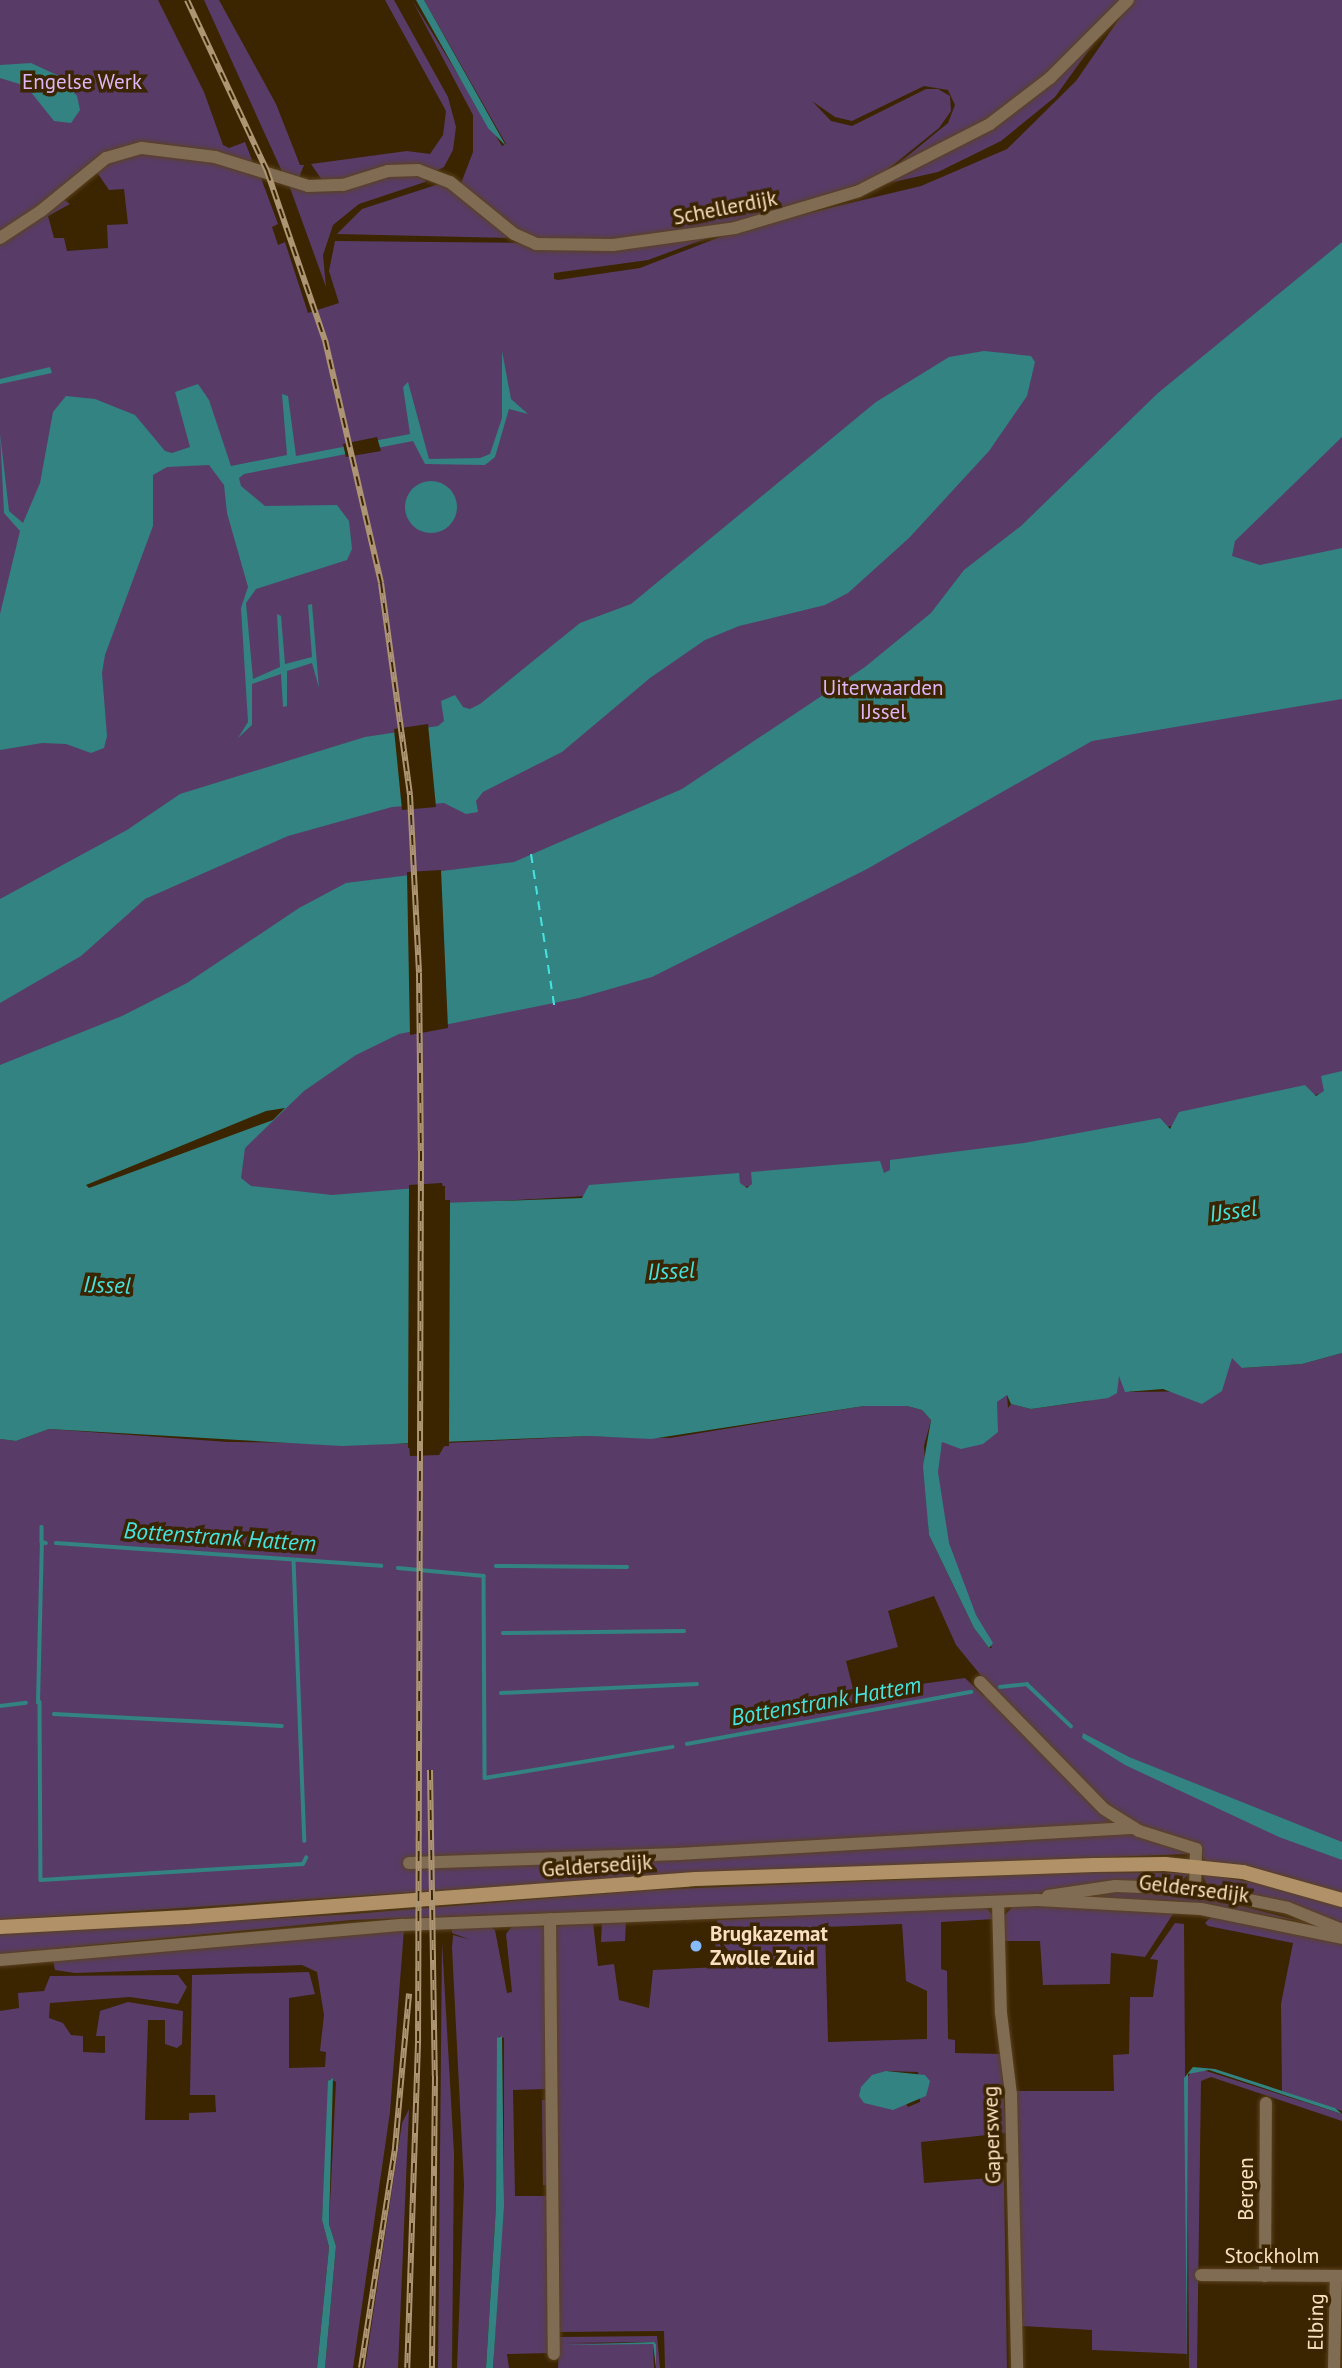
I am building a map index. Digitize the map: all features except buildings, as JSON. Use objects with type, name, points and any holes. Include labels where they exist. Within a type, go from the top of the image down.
[{"type":"main road","name":"Geldersedijk","points":[[0,1927],[200,1917],[696,1879],[1094,1864],[1198,1867],[1242,1872],[1342,1900]]},
{"type":"street","name":"Schellerdijk","points":[[0,239],[41,211],[106,158],[131,149],[215,157],[287,181],[329,186],[388,171],[418,170],[450,182],[514,234],[536,244],[614,245],[735,228],[859,191],[990,124],[1050,78],[1128,0]]},
{"type":"street","name":"Geldersedijk","points":[[979,1682],[1104,1809],[1133,1828],[1192,1846],[1199,1856],[1195,1889]]},
{"type":"street","name":"Geldersedijk","points":[[409,1863],[680,1854],[1133,1828]]},
{"type":"street","name":"Geldersedijk","points":[[1038,1900],[1063,1891],[1115,1886],[1195,1889],[1288,1908],[1342,1930]]},
{"type":"street","name":"Geldersedijk","points":[[0,1960],[402,1925],[1038,1900],[1190,1908],[1342,1938]]},
{"type":"street","name":"Gapersweg","points":[[998,1902],[1001,2013],[1011,2095],[1017,2368]]},
{"type":"street","points":[[550,1919],[554,2354]]},
{"type":"street","name":"Bergen","points":[[1265,2276],[1266,2103]]},
{"type":"street","name":"Stockholm","points":[[1201,2275],[1339,2276]]},
{"type":"street","name":"Elbing","points":[[1334,2368],[1339,2276]]},
{"type":"green space","name":"Uiterwaarden IJssel","points":[[0,0],[158,0],[204,92],[223,145],[229,148],[245,142],[254,165],[234,169],[261,178],[278,224],[272,227],[278,245],[285,242],[308,313],[339,303],[329,271],[335,241],[528,243],[713,236],[648,260],[554,273],[554,279],[640,268],[738,230],[921,186],[1007,149],[1076,81],[1132,0],[1342,0],[1342,1089],[1167,1127],[885,1173],[743,1187],[445,1204],[445,1186],[408,1189],[408,1205],[0,1188]],"holes":[[[96,171],[109,190],[124,189],[128,224],[107,225],[108,248],[67,251],[64,238],[54,238],[48,216],[70,204],[63,199]]]},
{"type":"green space","points":[[204,0],[219,0],[276,104],[300,165],[304,165],[298,180],[285,178]]},
{"type":"green space","points":[[385,0],[394,0],[448,97],[456,127],[453,150],[444,167],[436,171],[322,180],[311,164],[407,151],[430,154],[443,135],[446,111]]},
{"type":"green space","points":[[412,0],[502,146],[506,144],[424,0],[1122,0],[1086,41],[999,112],[888,172],[948,123],[955,105],[948,90],[924,86],[852,121],[835,117],[812,101],[831,121],[852,126],[926,89],[938,89],[950,96],[951,111],[939,128],[887,170],[850,191],[739,224],[620,240],[546,241],[522,234],[460,186],[473,152],[473,115]]},
{"type":"green space","points":[[1094,43],[1055,97],[1001,141],[938,172],[880,185],[968,141]]},
{"type":"green space","points":[[403,173],[426,179],[425,182],[359,204],[333,225],[323,255],[326,287],[289,185]]},
{"type":"green space","points":[[442,183],[515,238],[337,234],[362,209]]},
{"type":"green space","points":[[1236,1346],[1243,1368],[1302,1364],[1342,1353],[1342,1893],[1284,1876],[1204,1861],[1201,1851],[1184,1848],[1188,1854],[706,1873],[0,1920],[0,1439],[16,1441],[49,1429],[228,1442],[409,1444],[410,1456],[439,1455],[446,1443],[590,1436],[670,1438],[864,1406],[907,1406],[922,1410],[931,1420],[924,1446],[929,1535],[974,1628],[989,1648],[992,1648],[969,1612],[942,1534],[937,1472],[942,1442],[996,1396],[1007,1395],[1008,1408],[1011,1404],[1031,1409],[1089,1401],[1111,1377],[1124,1374],[1129,1392],[1222,1391],[1224,1350]],"holes":[[[934,1596],[956,1645],[992,1689],[984,1696],[965,1678],[854,1693],[846,1661],[898,1647],[888,1611]],[[451,1858],[417,1866],[403,1865],[403,1861]]]},
{"type":"green space","points":[[1083,1872],[1190,1873],[1178,1884],[1068,1888],[1029,1896],[352,1920],[0,1954],[0,1934],[11,1933],[352,1914],[648,1890]]},
{"type":"green space","points":[[1202,1874],[1263,1884],[1342,1907],[1342,1927],[1207,1885]]},
{"type":"green space","points":[[1103,1891],[1184,1891],[1299,1921],[1178,1901],[1056,1896]]},
{"type":"green space","points":[[1014,1905],[1171,1910],[1173,1914],[1145,1957],[1111,1953],[1110,1984],[1043,1985],[1040,1941],[1004,1941],[1003,1917]]},
{"type":"green space","points":[[986,1907],[996,1919],[941,1922],[941,1969],[947,1971],[948,2039],[955,2040],[955,2053],[1001,2054],[1006,2133],[921,2142],[924,2183],[1004,2177],[1007,2368],[665,2368],[664,2331],[560,2332],[556,1926],[593,1922],[598,1966],[614,1964],[619,2000],[649,2008],[653,1970],[720,1967],[711,1924],[722,1949],[738,1963],[719,1939],[717,1920]],"holes":[[[902,1924],[906,1981],[927,1991],[927,2039],[828,2042],[825,1927]],[[886,2071],[918,2072],[920,2102],[908,2107]]]},
{"type":"green space","points":[[1213,1915],[1342,1942],[1342,2111],[1282,2091],[1281,2004],[1293,1943],[1208,1926],[1205,1923]]},
{"type":"green space","points":[[602,1921],[626,1922],[625,1941],[601,1942]]},
{"type":"green space","points":[[1175,1923],[1184,1924],[1187,2354],[1092,2350],[1092,2330],[1022,2326],[1016,2091],[1114,2091],[1113,2055],[1129,2054],[1130,1997],[1153,1997],[1158,1960],[1150,1959]]},
{"type":"green space","points":[[514,1924],[545,1927],[548,2089],[513,2090],[515,2196],[549,2196],[551,2353],[507,2354],[509,2368],[493,2368],[504,2186],[504,2038],[499,2036],[496,2206],[486,2368],[457,2368],[464,2185],[452,1948],[453,1935],[471,1940],[452,1933],[452,1927],[487,1925],[495,1930],[507,1993],[512,1992],[506,1934]]},
{"type":"green space","points":[[404,1929],[390,2112],[353,2368],[325,2368],[336,2246],[329,2224],[336,2082],[330,2079],[322,2220],[329,2247],[317,2368],[0,2368],[0,2011],[19,2008],[18,1993],[44,1991],[50,1976],[178,1975],[187,1987],[178,2004],[130,1997],[50,2003],[49,2018],[63,2023],[71,2035],[83,2036],[83,2052],[105,2053],[105,2036],[96,2036],[100,2011],[128,2002],[183,2011],[182,2044],[177,2048],[165,2044],[165,2020],[148,2020],[145,2120],[189,2120],[189,2113],[216,2112],[215,2095],[190,2095],[192,1975],[309,1972],[315,1994],[289,1998],[289,2068],[325,2067],[326,2052],[320,2051],[324,2015],[317,1972],[302,1965],[75,1973],[55,1970],[53,1960]]},
{"type":"green space","points":[[442,1942],[454,2153],[452,2368],[438,2368]]},
{"type":"green space","points":[[1203,2070],[1342,2114],[1342,2121],[1211,2077],[1201,2081],[1197,2368],[1189,2368],[1187,2078],[1192,2071]]},
{"type":"green space","points":[[542,2100],[548,2100],[549,2185],[543,2185]]},
{"type":"green space","points":[[409,2109],[398,2368],[365,2368],[402,2123]]},
{"type":"green space","points":[[657,2336],[660,2368],[656,2368],[654,2342],[563,2343],[653,2344],[654,2368],[558,2368],[560,2337]]},
{"type":"water","points":[[416,0],[424,0],[506,146],[488,128]]},
{"type":"water","points":[[31,63],[59,76],[77,96],[80,110],[71,123],[54,121],[26,86],[0,78],[0,65]]},
{"type":"water","name":"IJssel","points":[[1342,242],[1342,437],[1235,541],[1232,556],[1260,565],[1342,548],[1342,699],[1092,741],[867,869],[652,977],[579,998],[399,1034],[356,1055],[304,1091],[245,1148],[241,1178],[251,1186],[332,1195],[440,1186],[442,1203],[582,1198],[589,1185],[739,1173],[740,1183],[747,1188],[752,1184],[751,1172],[880,1161],[884,1173],[890,1170],[890,1160],[1024,1143],[1160,1118],[1170,1129],[1179,1112],[1305,1085],[1316,1096],[1324,1091],[1321,1076],[1342,1071],[1342,1353],[1302,1364],[1242,1368],[1232,1358],[1222,1391],[1202,1404],[1163,1389],[1125,1392],[1119,1376],[1117,1393],[1108,1398],[1031,1409],[1011,1404],[1007,1395],[997,1402],[998,1432],[983,1444],[961,1449],[942,1442],[938,1472],[949,1543],[976,1615],[993,1643],[989,1648],[974,1628],[929,1535],[923,1466],[931,1420],[922,1410],[907,1406],[864,1406],[651,1439],[590,1436],[342,1446],[49,1429],[16,1441],[0,1439],[0,1065],[122,1016],[187,983],[299,908],[346,883],[514,862],[682,789],[865,667],[931,613],[964,570],[1021,526],[1158,393]]},
{"type":"water","points":[[502,351],[511,399],[528,414],[509,409],[495,457],[485,465],[425,464],[413,441],[244,474],[239,478],[241,486],[265,506],[337,505],[349,521],[352,549],[347,560],[256,589],[246,603],[253,679],[280,667],[277,614],[281,616],[285,664],[312,657],[308,605],[312,604],[319,688],[312,663],[287,671],[287,706],[283,707],[281,674],[252,684],[252,725],[238,738],[248,722],[241,608],[248,587],[227,513],[224,485],[209,465],[167,467],[153,475],[153,526],[105,655],[102,673],[107,736],[104,748],[91,753],[66,744],[42,743],[0,750],[0,614],[20,531],[4,513],[0,433],[9,511],[23,523],[40,483],[53,412],[66,396],[95,399],[135,415],[165,451],[172,453],[190,447],[175,392],[198,384],[209,400],[231,466],[287,455],[282,394],[288,396],[296,456],[410,434],[403,387],[408,382],[429,459],[480,458],[490,454],[502,418]]},
{"type":"water","points":[[984,351],[1031,356],[1035,362],[1027,396],[989,451],[909,538],[848,593],[825,605],[739,626],[705,640],[650,678],[562,752],[483,792],[476,801],[478,812],[466,814],[444,803],[392,807],[288,836],[145,899],[81,956],[0,1003],[0,899],[127,830],[180,794],[365,737],[438,726],[444,721],[441,701],[455,695],[463,707],[470,709],[480,704],[580,623],[631,604],[876,402],[949,357]]},
{"type":"water","points":[[50,367],[52,373],[0,384],[0,379]]},
{"type":"water","points":[[431,481],[450,488],[457,507],[450,526],[431,533],[412,526],[405,507],[412,488]]},
{"type":"water","points":[[1083,1733],[1129,1757],[1342,1842],[1342,1860],[1279,1837],[1125,1765],[1082,1738]]},
{"type":"water","points":[[502,2036],[504,2206],[493,2368],[486,2368],[496,2206],[497,2038]]},
{"type":"water","points":[[1193,2067],[1215,2069],[1335,2108],[1342,2114],[1209,2070],[1188,2074],[1187,2368],[1184,2078]]},
{"type":"water","points":[[886,2071],[925,2075],[930,2081],[926,2096],[893,2110],[864,2103],[859,2096],[861,2087],[872,2075]]},
{"type":"water","points":[[333,2078],[329,2224],[336,2246],[325,2368],[317,2368],[329,2247],[322,2220],[328,2081]]},
{"type":"water","points":[[654,2342],[656,2368],[653,2344],[563,2345]]},
{"type":"pier","points":[[377,437],[381,451],[346,457],[343,444]]},
{"type":"pier","points":[[428,724],[436,807],[402,810],[394,729]]},
{"type":"pier","points":[[441,870],[448,1028],[410,1035],[407,872]]},
{"type":"pier","points":[[285,1108],[273,1120],[89,1188],[86,1185],[266,1111]]},
{"type":"pier","points":[[442,1183],[445,1200],[450,1200],[449,1446],[408,1448],[409,1185]]},
{"type":"waterway","points":[[42,1527],[42,1542]]},
{"type":"waterway","name":"Bottenstrank Hattem","points":[[38,1703],[42,1542],[46,1543]]},
{"type":"waterway","name":"Bottenstrank Hattem","points":[[56,1543],[381,1566]]},
{"type":"waterway","points":[[294,1560],[305,1841]]},
{"type":"waterway","points":[[496,1566],[627,1567]]},
{"type":"waterway","name":"Bottenstrank Hattem","points":[[398,1568],[484,1576],[485,1778],[672,1747]]},
{"type":"waterway","points":[[503,1633],[684,1631]]},
{"type":"waterway","points":[[501,1693],[697,1684]]},
{"type":"waterway","name":"Bottenstrank Hattem","points":[[1000,1687],[1027,1684],[1071,1726]]},
{"type":"waterway","name":"Bottenstrank Hattem","points":[[687,1744],[971,1692]]},
{"type":"waterway","points":[[40,1702],[41,1880],[303,1864],[306,1858]]},
{"type":"waterway","name":"Bottenstrank Hattem","points":[[0,1706],[26,1703]]},
{"type":"waterway","points":[[54,1714],[282,1726]]},
{"type":"ferry route","points":[[531,854],[554,1005]]},
{"type":"railway","points":[[187,0],[267,171],[325,340],[381,583],[410,795],[419,973],[421,1151],[418,2043],[407,2368]]},
{"type":"railway","points":[[430,1770],[435,2076],[432,2368]]},
{"type":"railway","points":[[361,2368],[395,2148],[409,1994]]},
{"type":"place","name":"Brugkazemat Zwolle Zuid","points":[[696,1946]]},
{"type":"park label","name":"Engelse Werk","points":[[82,82]]}]
